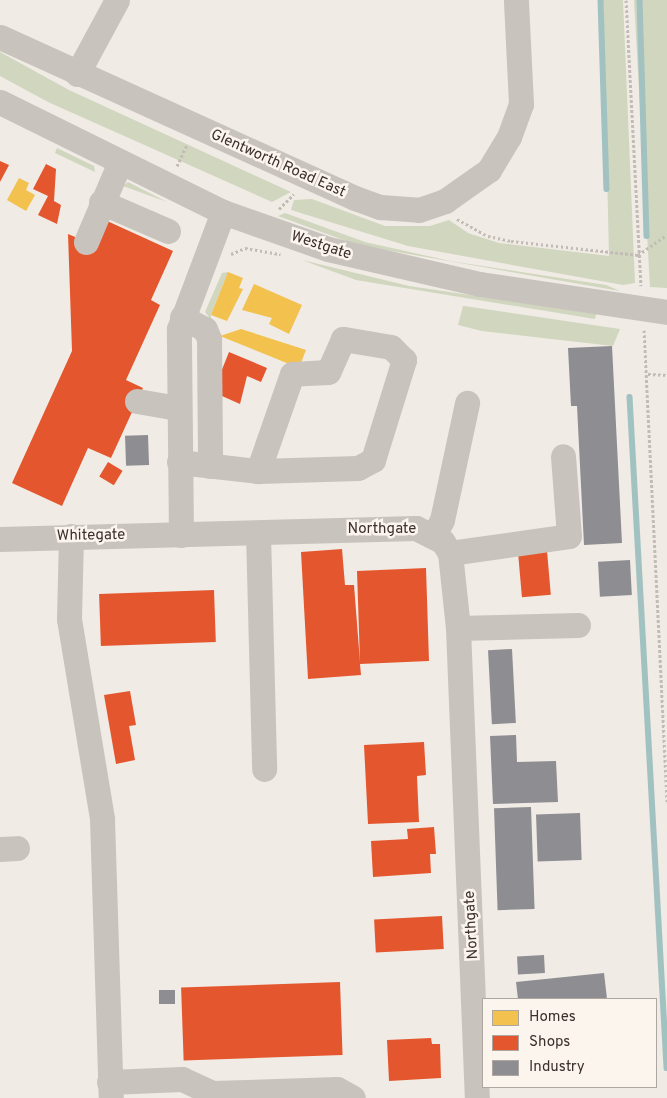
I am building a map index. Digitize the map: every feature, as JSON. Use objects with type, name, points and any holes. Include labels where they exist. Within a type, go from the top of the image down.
[{"type":"street","points":[[77,74],[117,0]]},
{"type":"street","name":"Glentworth Road East","points":[[0,37],[77,74],[380,207],[419,210],[445,201],[489,170],[509,137],[521,104],[516,0]]},
{"type":"street","name":"Westgate","points":[[0,102],[223,212],[385,266],[631,300],[667,312]]},
{"type":"street","points":[[81,240],[98,210],[120,162]]},
{"type":"street","points":[[98,210],[168,231]]},
{"type":"street","points":[[181,535],[178,408],[182,318],[223,212]]},
{"type":"street","points":[[182,318],[205,329],[210,339],[210,466]]},
{"type":"street","points":[[180,462],[258,471],[358,468],[373,460],[404,360],[391,347],[343,339],[328,372],[292,374],[258,471]]},
{"type":"street","points":[[137,402],[178,408]]},
{"type":"street","points":[[468,403],[442,520],[442,544],[569,536],[563,456]]},
{"type":"street","name":"Northgate","points":[[181,535],[416,528],[442,544],[458,628],[480,1034],[477,1098]]},
{"type":"street","points":[[258,533],[264,769]]},
{"type":"street","name":"Whitegate","points":[[0,539],[181,535]]},
{"type":"street","points":[[71,536],[69,620],[102,820],[110,1090],[182,1079],[212,1096],[337,1089],[353,1098]]},
{"type":"street","points":[[458,628],[578,625]]},
{"type":"path","points":[[626,0],[638,255],[631,300]]},
{"type":"path","points":[[176,167],[189,140]]},
{"type":"path","points":[[445,201],[454,217],[488,236],[638,255],[667,235]]},
{"type":"path","points":[[230,255],[244,248],[279,257],[280,253]]},
{"type":"path","points":[[644,324],[648,374],[667,804]]},
{"type":"path","points":[[648,374],[667,375]]},
{"type":"green space","points":[[603,0],[623,0],[635,283],[623,285],[408,246],[291,210],[294,200],[312,199],[385,226],[430,226],[449,220],[468,233],[499,243],[609,256]]},
{"type":"green space","points":[[634,0],[667,0],[667,288],[650,287]]},
{"type":"green space","points":[[0,52],[69,90],[291,192],[272,202],[48,102],[0,76]]},
{"type":"green space","points":[[57,148],[94,166],[95,172],[55,153]]},
{"type":"green space","points":[[128,182],[167,202],[123,186]]},
{"type":"green space","points":[[285,213],[365,242],[450,261],[606,285],[620,291],[357,245],[278,216]]},
{"type":"green space","points":[[302,260],[409,286],[596,314],[595,319],[356,280]]},
{"type":"green space","points":[[228,272],[211,315],[211,320],[205,312],[222,273]]},
{"type":"green space","points":[[463,306],[620,329],[613,346],[482,331],[458,325]]},
{"type":"building: Homes","points":[[19,178],[29,183],[26,190],[35,195],[26,211],[7,200]]},
{"type":"building: Homes","points":[[228,272],[243,278],[239,288],[243,289],[227,321],[211,315]]},
{"type":"building: Homes","points":[[254,284],[302,305],[289,334],[269,324],[272,318],[242,310]]},
{"type":"building: Homes","points":[[241,329],[306,350],[299,368],[220,336]]},
{"type":"building: Shops","points":[[0,161],[9,165],[0,182]]},
{"type":"building: Shops","points":[[46,164],[56,169],[54,201],[61,205],[57,224],[38,215],[48,196],[33,189]]},
{"type":"building: Shops","points":[[105,220],[173,251],[151,300],[160,305],[126,380],[143,388],[111,458],[88,448],[62,506],[12,483],[72,351],[68,234],[94,245]]},
{"type":"building: Shops","points":[[229,352],[267,368],[261,382],[247,376],[240,404],[213,392]]},
{"type":"building: Shops","points":[[108,462],[123,471],[114,485],[99,477]]},
{"type":"building: Shops","points":[[342,549],[345,585],[354,585],[360,662],[357,571],[426,568],[429,661],[360,664],[361,675],[308,679],[301,552]]},
{"type":"building: Shops","points":[[547,551],[551,595],[522,597],[518,554]]},
{"type":"building: Shops","points":[[214,590],[216,642],[101,646],[99,594]]},
{"type":"building: Shops","points":[[130,691],[136,725],[129,726],[135,760],[116,764],[104,695]]},
{"type":"building: Shops","points":[[424,742],[426,775],[417,776],[419,822],[368,824],[364,745]]},
{"type":"building: Shops","points":[[434,827],[436,854],[430,854],[431,873],[373,877],[371,841],[408,839],[407,829]]},
{"type":"building: Shops","points":[[442,916],[444,949],[376,953],[374,920]]},
{"type":"building: Shops","points":[[340,982],[343,1055],[184,1061],[181,988]]},
{"type":"building: Shops","points":[[431,1038],[432,1044],[440,1044],[441,1078],[389,1081],[387,1040]]},
{"type":"building: Industry","points":[[612,346],[622,543],[584,545],[577,406],[571,406],[568,348]]},
{"type":"building: Industry","points":[[148,435],[149,465],[126,466],[125,436]]},
{"type":"building: Industry","points":[[630,560],[632,595],[600,597],[598,562]]},
{"type":"building: Industry","points":[[512,649],[516,723],[492,724],[488,650]]},
{"type":"building: Industry","points":[[516,735],[517,762],[556,761],[558,802],[493,804],[490,736]]},
{"type":"building: Industry","points":[[531,807],[535,909],[498,910],[494,808]]},
{"type":"building: Industry","points":[[580,813],[582,860],[538,862],[536,815]]},
{"type":"building: Industry","points":[[544,955],[545,973],[518,974],[517,956]]},
{"type":"building: Industry","points":[[604,973],[607,998],[518,998],[516,982]]},
{"type":"building: Industry","points":[[159,990],[175,990],[175,1004],[159,1004]]},
{"type":"waterway","points":[[601,0],[607,189]]},
{"type":"waterway","points":[[640,0],[647,236]]},
{"type":"waterway","points":[[630,397],[667,1068]]}]
